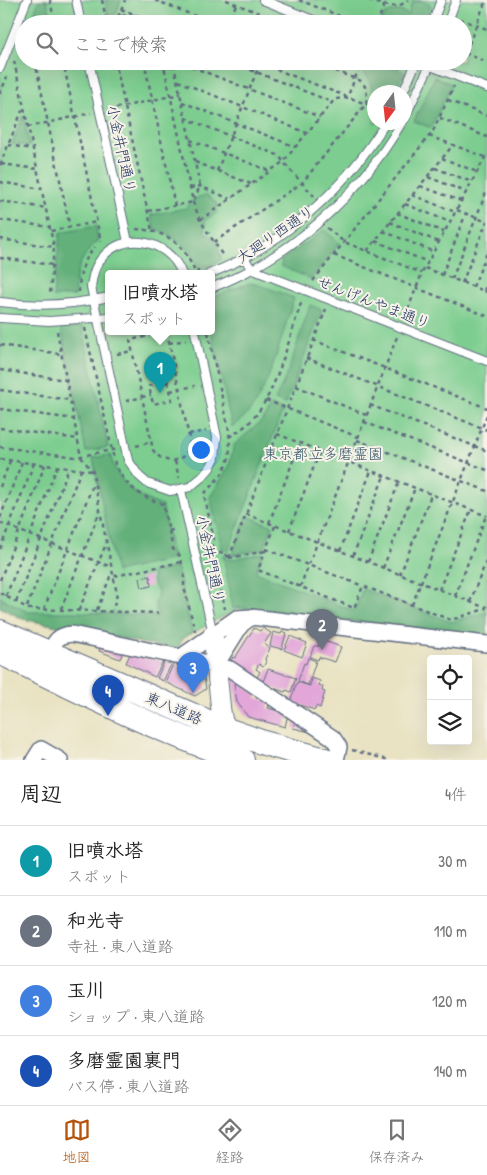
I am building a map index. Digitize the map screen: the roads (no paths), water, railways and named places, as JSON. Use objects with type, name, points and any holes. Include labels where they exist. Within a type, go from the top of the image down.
[{"type":"main road","name":"東八道路","points":[[0,632],[224,729],[264,743],[325,760]]},
{"type":"main road","name":"東八道路","points":[[0,652],[80,692],[234,759]]},
{"type":"street","points":[[216,665],[241,625],[251,617]]},
{"type":"street","points":[[181,657],[204,633],[238,618],[251,617],[487,644]]},
{"type":"street","points":[[204,633],[216,665],[224,729],[234,759]]},
{"type":"street","points":[[50,654],[57,638],[64,634],[72,634],[230,669],[333,738],[339,747],[336,760]]},
{"type":"street","points":[[34,760],[41,749],[60,760]]},
{"type":"lane","points":[[21,15],[27,0]]},
{"type":"lane","points":[[76,0],[79,15]]},
{"type":"lane","points":[[263,0],[301,15]]},
{"type":"lane","points":[[435,15],[441,0]]},
{"type":"lane","points":[[450,15],[456,0]]},
{"type":"lane","points":[[0,68],[15,31]]},
{"type":"lane","name":"小金井門通り","points":[[91,70],[128,242]]},
{"type":"lane","points":[[406,85],[414,70]]},
{"type":"lane","points":[[412,103],[428,70]]},
{"type":"lane","points":[[445,70],[487,88]]},
{"type":"lane","name":"大廻り西通り","points":[[212,270],[244,257],[287,229],[356,164],[380,130]]},
{"type":"lane","name":"大廻り西通り","points":[[215,286],[252,269],[323,225],[367,173],[397,130]]},
{"type":"lane","points":[[356,164],[367,173]]},
{"type":"lane","points":[[180,270],[169,252],[157,245],[142,241],[128,242],[115,248],[103,257],[96,267],[91,287],[125,448],[132,468],[147,483],[170,490],[181,490],[196,483],[210,468],[215,458],[217,444],[215,429],[195,335]]},
{"type":"lane","points":[[244,257],[252,269]]},
{"type":"lane","name":"せんげんやま通り","points":[[252,269],[487,361]]},
{"type":"lane","points":[[0,302],[52,305],[105,298]]},
{"type":"lane","points":[[28,304],[28,320]]},
{"type":"lane","points":[[0,318],[64,320],[105,318]]},
{"type":"lane","name":"小金井門通り","points":[[181,490],[204,633]]},
{"type":"place","name":"旧噴水塔","points":[[160,393]]},
{"type":"place","name":"和光寺","points":[[322,650]]},
{"type":"place","name":"玉川","points":[[193,693]]},
{"type":"place","name":"多磨霊園裏門","points":[[108,716]]},
{"type":"park label","name":"東京都立多磨霊園","points":[[323,453]]}]
